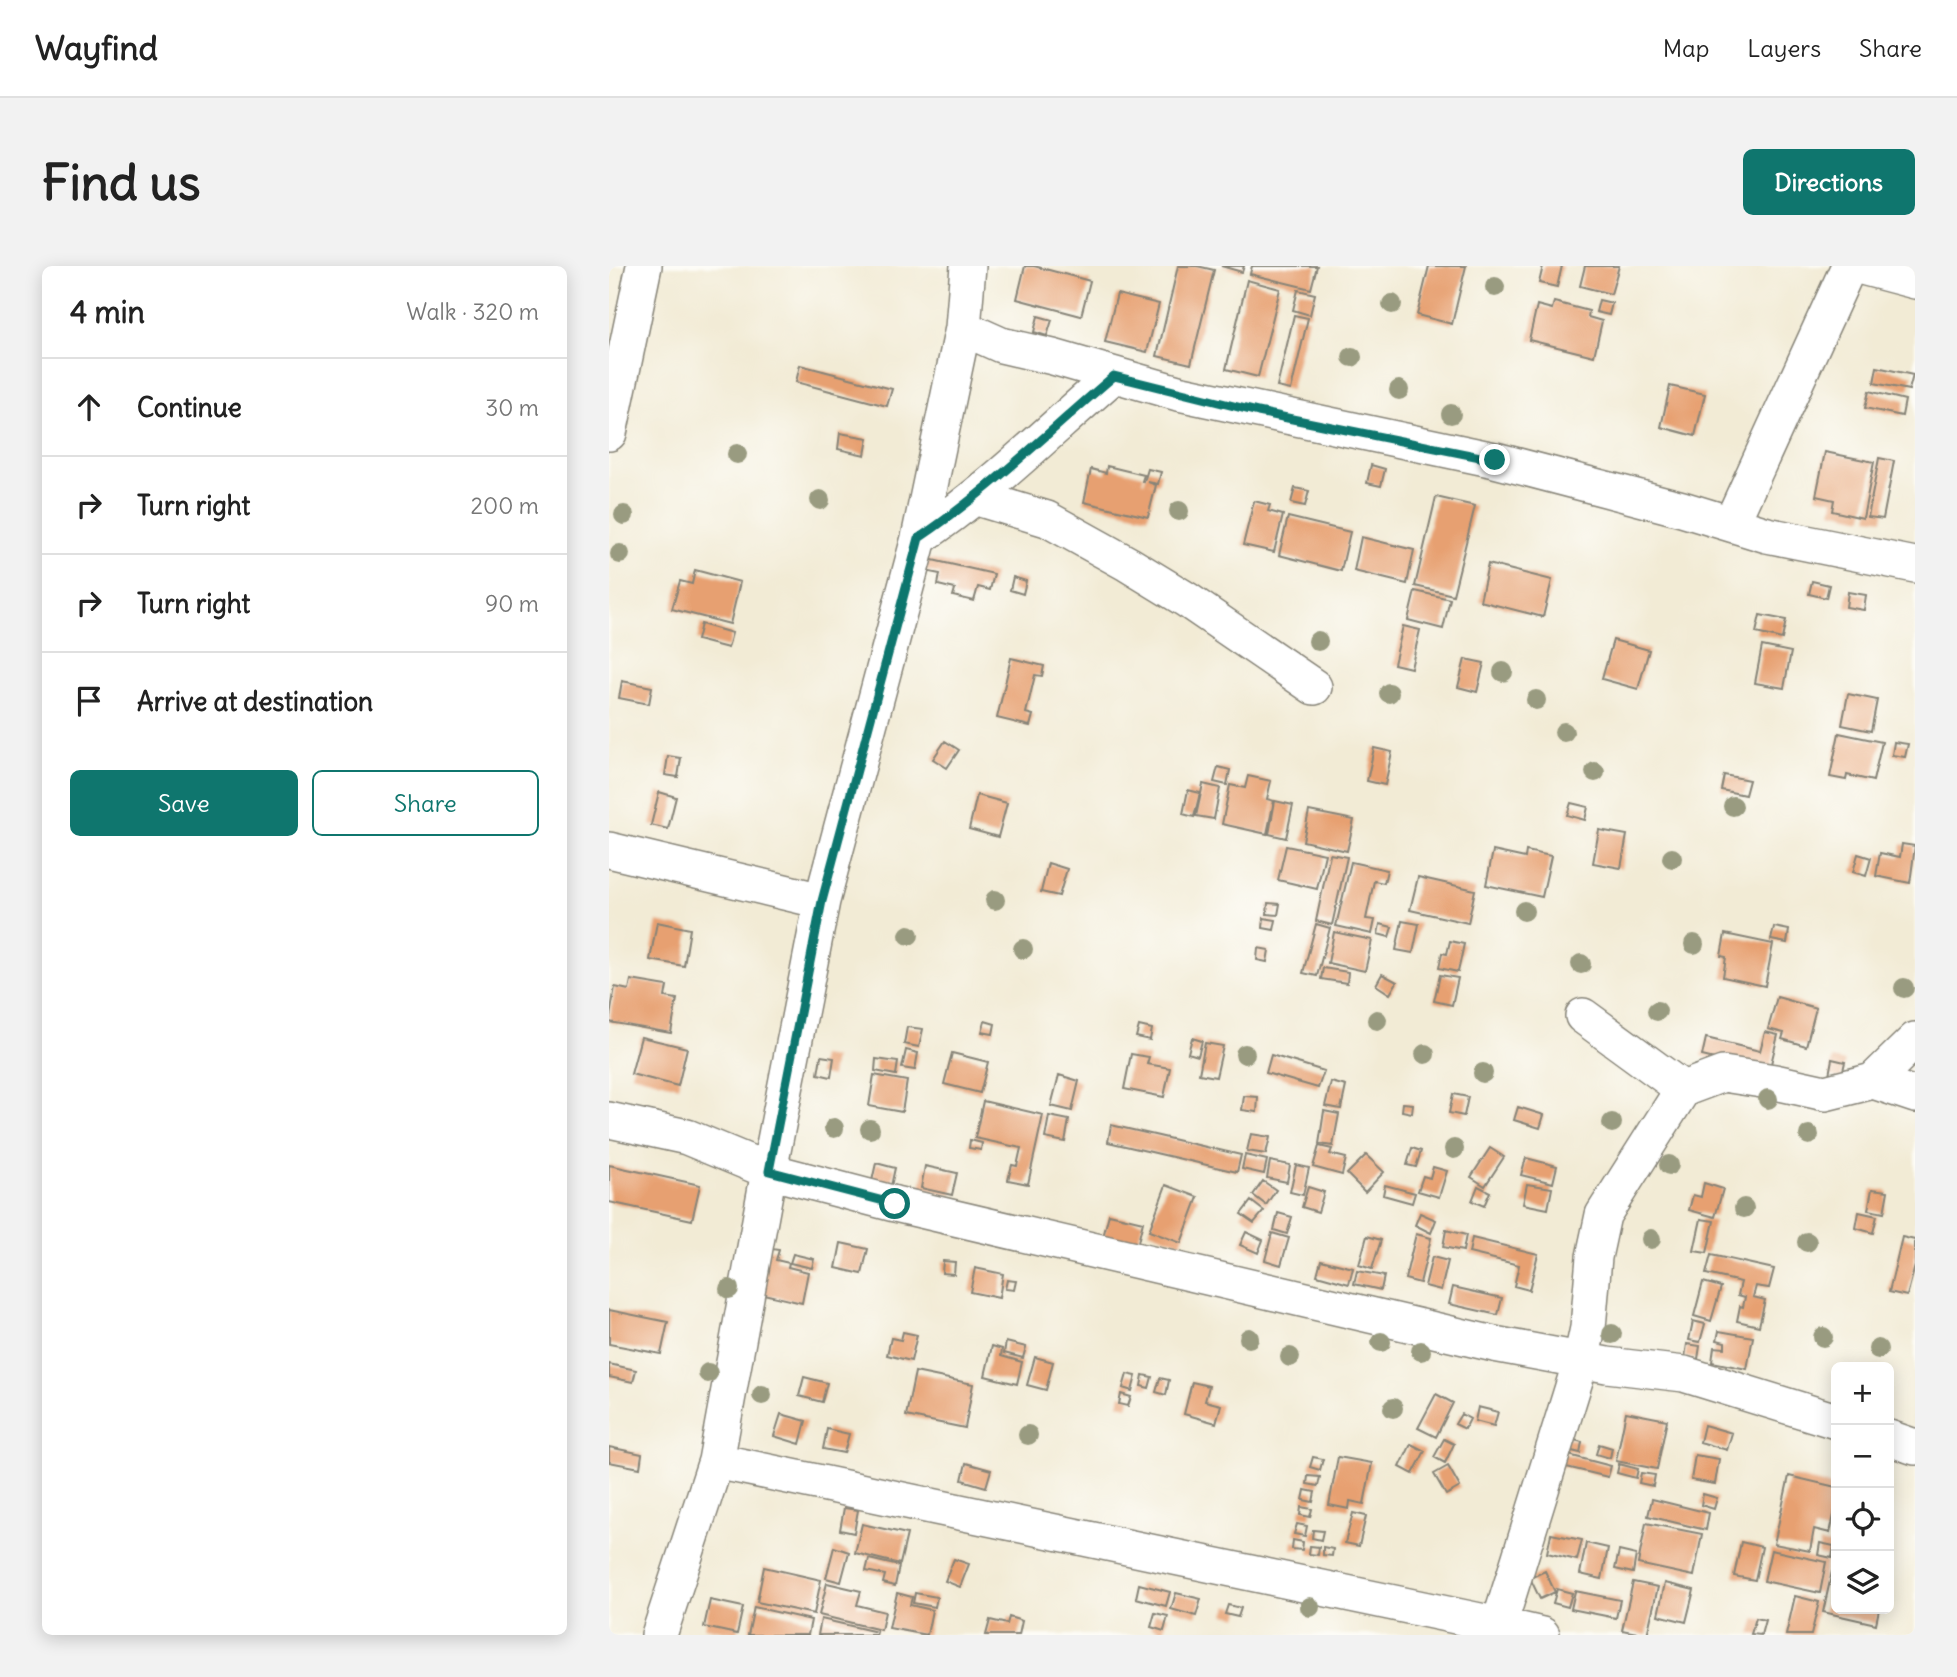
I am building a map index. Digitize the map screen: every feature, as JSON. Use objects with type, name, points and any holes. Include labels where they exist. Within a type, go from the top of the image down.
[{"type":"street","points":[[609,433],[644,266]]},
{"type":"street","points":[[659,1635],[716,1461],[822,901],[919,538],[963,328],[968,266]]},
{"type":"street","points":[[1731,524],[1849,266]]},
{"type":"street","points":[[1858,266],[1915,281]]},
{"type":"street","points":[[963,328],[1001,345],[1258,412],[1495,460],[1767,535],[1915,565]]},
{"type":"street","points":[[919,538],[950,517],[1035,447],[1048,432],[1114,376]]},
{"type":"street","points":[[974,497],[1047,519],[1082,538],[1187,600],[1314,687]]},
{"type":"street","points":[[609,850],[822,901]]},
{"type":"street","points":[[1583,1016],[1683,1090]]},
{"type":"street","points":[[1497,1630],[1581,1361],[1588,1328],[1594,1257],[1603,1215],[1683,1090],[1723,1074],[1825,1093],[1873,1081],[1915,1040]]},
{"type":"street","points":[[1873,1081],[1915,1095]]},
{"type":"street","points":[[609,1120],[687,1137],[769,1171],[895,1204],[1494,1344],[1581,1361],[1684,1374],[1831,1419]]},
{"type":"street","points":[[1894,1440],[1915,1447]]},
{"type":"street","points":[[716,1461],[1497,1630],[1542,1635]]},
{"type":"building","points":[[1025,266],[1090,281],[1081,316],[1017,299]]},
{"type":"building","points":[[1178,266],[1214,270],[1191,364],[1157,356]]},
{"type":"building","points":[[1221,266],[1244,266],[1242,272]]},
{"type":"building","points":[[1252,266],[1317,266],[1311,289],[1250,274]]},
{"type":"building","points":[[1429,266],[1466,266],[1452,324],[1417,315]]},
{"type":"building","points":[[1543,266],[1562,266],[1557,287],[1539,283]]},
{"type":"building","points":[[1585,266],[1619,266],[1611,294],[1580,286]]},
{"type":"building","points":[[1247,280],[1280,289],[1258,377],[1226,369]]},
{"type":"building","points":[[1298,290],[1315,294],[1310,315],[1293,310]]},
{"type":"building","points":[[1117,294],[1159,304],[1147,352],[1105,342]]},
{"type":"building","points":[[1599,300],[1612,303],[1609,315],[1596,312]]},
{"type":"building","points":[[1554,302],[1589,311],[1588,317],[1602,321],[1594,356],[1529,340],[1537,305],[1552,309]]},
{"type":"building","points":[[1294,315],[1308,318],[1291,390],[1277,387]]},
{"type":"building","points":[[1038,316],[1052,320],[1047,336],[1034,332]]},
{"type":"building","points":[[800,365],[892,389],[887,406],[796,382]]},
{"type":"building","points":[[1877,367],[1913,375],[1909,390],[1874,383]]},
{"type":"building","points":[[1670,386],[1705,394],[1695,436],[1661,427]]},
{"type":"building","points":[[1869,391],[1905,400],[1902,416],[1865,408]]},
{"type":"building","points":[[840,433],[868,438],[865,455],[838,449]]},
{"type":"building","points":[[1825,452],[1874,462],[1863,518],[1832,511],[1834,500],[1816,496]]},
{"type":"building","points":[[1879,458],[1894,461],[1883,519],[1868,517]]},
{"type":"building","points":[[1371,465],[1385,469],[1381,486],[1367,483]]},
{"type":"building","points":[[1107,466],[1144,475],[1144,482],[1148,469],[1161,472],[1158,484],[1148,482],[1156,485],[1148,517],[1084,502],[1091,469],[1106,473]]},
{"type":"building","points":[[1295,488],[1309,491],[1305,506],[1291,503]]},
{"type":"building","points":[[1436,497],[1475,506],[1453,595],[1415,586]]},
{"type":"building","points":[[1254,501],[1270,505],[1268,511],[1283,515],[1274,552],[1243,545]]},
{"type":"building","points":[[1288,517],[1350,532],[1341,571],[1279,555]]},
{"type":"building","points":[[1361,537],[1414,550],[1407,584],[1354,571]]},
{"type":"building","points":[[928,559],[994,574],[990,590],[978,587],[974,601],[953,596],[955,589],[938,585],[940,574],[925,571]]},
{"type":"building","points":[[1488,564],[1552,580],[1543,617],[1480,601]]},
{"type":"building","points":[[695,570],[740,582],[730,624],[672,609],[680,581],[692,584]]},
{"type":"building","points":[[1013,577],[1026,581],[1023,594],[1010,590]]},
{"type":"building","points":[[1812,581],[1829,585],[1826,598],[1809,594]]},
{"type":"building","points":[[1415,591],[1450,599],[1443,629],[1408,620]]},
{"type":"building","points":[[1848,592],[1866,595],[1864,610],[1846,607]]},
{"type":"building","points":[[1760,615],[1786,620],[1782,639],[1756,633]]},
{"type":"building","points":[[701,624],[732,633],[728,648],[697,640]]},
{"type":"building","points":[[1403,626],[1420,630],[1411,668],[1394,664]]},
{"type":"building","points":[[1613,640],[1649,650],[1638,689],[1602,679]]},
{"type":"building","points":[[1762,646],[1791,652],[1784,688],[1755,683]]},
{"type":"building","points":[[1011,658],[1044,666],[1042,676],[1035,675],[1026,713],[1033,715],[1030,726],[997,718]]},
{"type":"building","points":[[1465,659],[1484,663],[1477,692],[1458,687]]},
{"type":"building","points":[[622,681],[652,687],[649,704],[619,698]]},
{"type":"building","points":[[1848,694],[1877,700],[1871,731],[1842,725]]},
{"type":"building","points":[[1839,733],[1882,742],[1873,781],[1847,775],[1846,780],[1830,777]]},
{"type":"building","points":[[945,741],[959,750],[947,768],[933,759]]},
{"type":"building","points":[[1894,742],[1908,744],[1905,757],[1892,755]]},
{"type":"building","points":[[1374,748],[1392,752],[1385,785],[1367,781]]},
{"type":"building","points":[[668,756],[681,758],[678,777],[665,775]]},
{"type":"building","points":[[1218,767],[1230,770],[1227,785],[1214,782]]},
{"type":"building","points":[[1724,775],[1749,780],[1745,795],[1721,790]]},
{"type":"building","points":[[1248,776],[1271,781],[1267,799],[1274,801],[1267,834],[1222,824],[1230,785],[1245,788]]},
{"type":"building","points":[[1203,784],[1220,788],[1214,819],[1196,816]]},
{"type":"building","points":[[1188,790],[1200,793],[1194,817],[1183,814]]},
{"type":"building","points":[[659,792],[676,797],[668,829],[651,825]]},
{"type":"building","points":[[977,795],[1007,803],[998,837],[969,829]]},
{"type":"building","points":[[1275,801],[1293,805],[1286,838],[1269,834]]},
{"type":"building","points":[[1571,803],[1588,807],[1585,820],[1567,815]]},
{"type":"building","points":[[1309,811],[1354,820],[1347,851],[1303,841]]},
{"type":"building","points":[[1599,830],[1627,835],[1621,868],[1593,863]]},
{"type":"building","points":[[1902,844],[1915,846],[1910,883],[1876,876],[1880,853],[1900,857]]},
{"type":"building","points":[[1286,846],[1325,854],[1317,889],[1278,880]]},
{"type":"building","points":[[1493,851],[1525,858],[1526,851],[1551,856],[1542,897],[1486,885]]},
{"type":"building","points":[[1330,854],[1347,857],[1332,925],[1316,921]]},
{"type":"building","points":[[1858,854],[1871,858],[1866,876],[1853,872]]},
{"type":"building","points":[[1351,862],[1387,870],[1384,883],[1374,881],[1366,919],[1375,920],[1372,934],[1336,926]]},
{"type":"building","points":[[1048,863],[1067,869],[1059,896],[1041,892]]},
{"type":"building","points":[[1418,877],[1475,890],[1468,923],[1410,910]]},
{"type":"building","points":[[1268,903],[1280,904],[1278,915],[1267,914]]},
{"type":"building","points":[[1264,918],[1276,920],[1274,930],[1263,928]]},
{"type":"building","points":[[1402,921],[1419,924],[1413,953],[1396,950]]},
{"type":"building","points":[[657,922],[690,929],[684,966],[650,960]]},
{"type":"building","points":[[1316,924],[1330,928],[1317,976],[1303,973]]},
{"type":"building","points":[[1380,924],[1392,927],[1389,937],[1378,934]]},
{"type":"building","points":[[1774,927],[1789,930],[1787,943],[1771,940]]},
{"type":"building","points":[[1334,932],[1372,940],[1365,971],[1328,963]]},
{"type":"building","points":[[1725,934],[1773,944],[1765,986],[1723,977],[1726,957],[1721,956]]},
{"type":"building","points":[[1450,941],[1464,944],[1458,972],[1439,968],[1442,953],[1447,954]]},
{"type":"building","points":[[1258,948],[1269,950],[1267,962],[1257,960]]},
{"type":"building","points":[[1323,968],[1348,972],[1347,983],[1321,979]]},
{"type":"building","points":[[1382,974],[1397,982],[1390,994],[1376,985]]},
{"type":"building","points":[[1440,975],[1458,978],[1452,1005],[1434,1001]]},
{"type":"building","points":[[631,980],[667,986],[665,997],[677,999],[671,1033],[609,1022],[615,987],[629,990]]},
{"type":"building","points":[[1777,997],[1816,1008],[1806,1046],[1782,1039],[1784,1033],[1768,1029]]},
{"type":"building","points":[[985,1021],[995,1024],[993,1034],[982,1032]]},
{"type":"building","points":[[1139,1026],[1152,1029],[1150,1040],[1136,1037]]},
{"type":"building","points":[[907,1027],[923,1029],[919,1047],[904,1044]]},
{"type":"building","points":[[1765,1032],[1778,1035],[1769,1072],[1702,1056],[1706,1038],[1760,1051]]},
{"type":"building","points":[[641,1037],[687,1048],[678,1086],[631,1074]]},
{"type":"building","points":[[1192,1038],[1202,1041],[1198,1056],[1188,1053]]},
{"type":"building","points":[[1205,1043],[1223,1046],[1216,1077],[1199,1074]]},
{"type":"building","points":[[906,1050],[918,1053],[915,1070],[902,1068]]},
{"type":"building","points":[[952,1053],[988,1062],[980,1093],[944,1084]]},
{"type":"building","points":[[1131,1054],[1149,1057],[1147,1064],[1170,1068],[1164,1097],[1124,1089]]},
{"type":"building","points":[[1271,1055],[1324,1071],[1318,1088],[1266,1073]]},
{"type":"building","points":[[821,1056],[834,1058],[831,1077],[818,1074]]},
{"type":"building","points":[[876,1059],[898,1062],[896,1075],[875,1071]]},
{"type":"building","points":[[1832,1059],[1845,1062],[1841,1079],[1829,1075]]},
{"type":"building","points":[[874,1075],[907,1081],[902,1112],[869,1106]]},
{"type":"building","points":[[1059,1075],[1079,1081],[1072,1111],[1051,1106]]},
{"type":"building","points":[[1331,1082],[1346,1086],[1341,1109],[1325,1106]]},
{"type":"building","points":[[1453,1094],[1468,1097],[1464,1116],[1449,1113]]},
{"type":"building","points":[[1244,1096],[1258,1097],[1257,1112],[1242,1110]]},
{"type":"building","points":[[983,1101],[1043,1115],[1028,1184],[1008,1180],[1012,1165],[1017,1166],[1021,1148],[975,1138]]},
{"type":"building","points":[[1403,1103],[1413,1104],[1412,1113],[1402,1111]]},
{"type":"building","points":[[1518,1107],[1544,1115],[1540,1128],[1514,1120]]},
{"type":"building","points":[[1324,1111],[1339,1114],[1333,1146],[1319,1144]]},
{"type":"building","points":[[1049,1116],[1069,1120],[1065,1142],[1045,1138]]},
{"type":"building","points":[[1111,1125],[1241,1155],[1237,1172],[1108,1142]]},
{"type":"building","points":[[1251,1134],[1270,1137],[1266,1154],[1247,1151]]},
{"type":"building","points":[[970,1140],[982,1143],[981,1150],[969,1148]]},
{"type":"building","points":[[1319,1146],[1332,1149],[1330,1154],[1346,1158],[1342,1175],[1313,1167]]},
{"type":"building","points":[[1412,1148],[1421,1151],[1416,1167],[1407,1165]]},
{"type":"building","points":[[1490,1148],[1504,1157],[1485,1186],[1471,1177]]},
{"type":"building","points":[[1245,1155],[1267,1160],[1264,1174],[1242,1169]]},
{"type":"building","points":[[1366,1155],[1384,1172],[1365,1192],[1347,1174]]},
{"type":"building","points":[[1526,1158],[1557,1166],[1553,1183],[1521,1175]]},
{"type":"building","points":[[1270,1161],[1290,1165],[1287,1182],[1267,1178]]},
{"type":"building","points":[[876,1163],[895,1168],[891,1186],[872,1181]]},
{"type":"building","points":[[609,1165],[700,1185],[692,1220],[609,1202]]},
{"type":"building","points":[[1296,1165],[1309,1168],[1303,1195],[1290,1192]]},
{"type":"building","points":[[925,1166],[957,1173],[952,1195],[921,1188]]},
{"type":"building","points":[[1433,1167],[1447,1171],[1439,1197],[1418,1191],[1423,1176],[1430,1178]]},
{"type":"building","points":[[1263,1181],[1276,1190],[1266,1205],[1253,1195]]},
{"type":"building","points":[[1704,1183],[1723,1189],[1715,1217],[1689,1210],[1693,1195],[1701,1197]]},
{"type":"building","points":[[1527,1184],[1552,1188],[1548,1209],[1523,1204]]},
{"type":"building","points":[[1166,1185],[1198,1197],[1181,1243],[1149,1231]]},
{"type":"building","points":[[1385,1185],[1415,1193],[1412,1203],[1383,1195]]},
{"type":"building","points":[[1478,1186],[1490,1192],[1484,1206],[1472,1201]]},
{"type":"building","points":[[1308,1187],[1324,1192],[1318,1212],[1302,1207]]},
{"type":"building","points":[[1872,1189],[1888,1191],[1884,1213],[1868,1210]]},
{"type":"building","points":[[1251,1201],[1264,1211],[1254,1223],[1241,1214]]},
{"type":"building","points":[[1859,1212],[1877,1216],[1873,1233],[1856,1228]]},
{"type":"building","points":[[1278,1213],[1292,1217],[1287,1234],[1274,1230]]},
{"type":"building","points":[[1420,1213],[1436,1220],[1431,1233],[1415,1225]]},
{"type":"building","points":[[1109,1214],[1143,1222],[1136,1250],[1102,1241]]},
{"type":"building","points":[[1701,1219],[1714,1221],[1707,1253],[1694,1251]]},
{"type":"building","points":[[1446,1230],[1466,1235],[1463,1251],[1443,1247]]},
{"type":"building","points":[[1246,1232],[1263,1240],[1258,1253],[1240,1245]]},
{"type":"building","points":[[1272,1233],[1289,1238],[1281,1265],[1265,1260]]},
{"type":"building","points":[[1416,1234],[1431,1238],[1420,1283],[1405,1279]]},
{"type":"building","points":[[1367,1236],[1381,1240],[1372,1269],[1359,1265]]},
{"type":"building","points":[[1902,1237],[1915,1240],[1915,1266],[1907,1296],[1889,1292]]},
{"type":"building","points":[[1472,1238],[1538,1254],[1529,1290],[1514,1286],[1519,1265],[1469,1253]]},
{"type":"building","points":[[841,1243],[868,1249],[862,1274],[836,1268]]},
{"type":"building","points":[[765,1248],[779,1250],[776,1260],[789,1263],[788,1267],[808,1272],[802,1303],[755,1292]]},
{"type":"building","points":[[793,1254],[814,1259],[812,1268],[790,1263]]},
{"type":"building","points":[[1711,1255],[1774,1269],[1769,1288],[1756,1286],[1753,1297],[1765,1300],[1759,1326],[1737,1321],[1745,1297],[1738,1295],[1741,1282],[1706,1274]]},
{"type":"building","points":[[1432,1257],[1448,1261],[1441,1290],[1425,1286]]},
{"type":"building","points":[[1321,1260],[1353,1268],[1349,1284],[1317,1275]]},
{"type":"building","points":[[943,1261],[955,1262],[954,1274],[942,1273]]},
{"type":"building","points":[[975,1268],[1003,1274],[999,1298],[970,1292]]},
{"type":"building","points":[[1357,1271],[1384,1276],[1381,1290],[1354,1284]]},
{"type":"building","points":[[1007,1280],[1016,1281],[1014,1290],[1005,1289]]},
{"type":"building","points":[[1703,1282],[1721,1287],[1711,1321],[1694,1316]]},
{"type":"building","points":[[1453,1287],[1502,1298],[1498,1315],[1449,1304]]},
{"type":"building","points":[[609,1310],[668,1322],[661,1354],[609,1344]]},
{"type":"building","points":[[1693,1321],[1705,1324],[1700,1342],[1689,1340]]},
{"type":"building","points":[[1719,1331],[1753,1337],[1747,1369],[1712,1362],[1714,1347],[1725,1348],[1725,1342],[1717,1340]]},
{"type":"building","points":[[903,1332],[917,1335],[911,1361],[887,1355],[891,1338],[901,1340]]},
{"type":"building","points":[[1006,1342],[1026,1347],[1023,1358],[1004,1353]]},
{"type":"building","points":[[1687,1344],[1700,1346],[1698,1359],[1685,1357]]},
{"type":"building","points":[[992,1346],[1002,1349],[1001,1356],[1022,1362],[1017,1384],[985,1376]]},
{"type":"building","points":[[1035,1357],[1053,1362],[1046,1390],[1027,1385]]},
{"type":"building","points":[[609,1364],[636,1370],[633,1382],[609,1377]]},
{"type":"building","points":[[915,1372],[973,1384],[965,1428],[906,1416]]},
{"type":"building","points":[[1127,1374],[1136,1376],[1132,1391],[1123,1388]]},
{"type":"building","points":[[1143,1375],[1152,1377],[1149,1388],[1141,1386]]},
{"type":"building","points":[[804,1377],[827,1383],[822,1402],[799,1396]]},
{"type":"building","points":[[1160,1378],[1169,1380],[1166,1395],[1156,1392]]},
{"type":"building","points":[[1192,1382],[1209,1386],[1205,1401],[1221,1405],[1216,1423],[1184,1414]]},
{"type":"building","points":[[1121,1394],[1131,1397],[1128,1406],[1119,1404]]},
{"type":"building","points":[[1436,1394],[1453,1403],[1436,1437],[1418,1428]]},
{"type":"building","points":[[1478,1407],[1498,1412],[1494,1426],[1475,1421]]},
{"type":"building","points":[[1626,1412],[1667,1420],[1657,1469],[1616,1461]]},
{"type":"building","points":[[781,1414],[806,1421],[800,1444],[774,1436]]},
{"type":"building","points":[[1461,1414],[1470,1419],[1465,1429],[1455,1424]]},
{"type":"building","points":[[1704,1425],[1732,1433],[1727,1450],[1700,1442]]},
{"type":"building","points":[[827,1429],[849,1434],[844,1453],[823,1449]]},
{"type":"building","points":[[1559,1436],[1582,1442],[1580,1453],[1556,1447]]},
{"type":"building","points":[[1444,1439],[1454,1444],[1445,1463],[1434,1457]]},
{"type":"building","points":[[1411,1444],[1425,1451],[1413,1474],[1400,1467]]},
{"type":"building","points":[[1599,1444],[1612,1448],[1610,1458],[1596,1454]]},
{"type":"building","points":[[609,1447],[642,1454],[640,1468],[609,1462]]},
{"type":"building","points":[[1557,1452],[1611,1466],[1608,1477],[1554,1464]]},
{"type":"building","points":[[1695,1455],[1719,1459],[1715,1484],[1691,1480]]},
{"type":"building","points":[[1313,1457],[1323,1459],[1320,1470],[1310,1467]]},
{"type":"building","points":[[1338,1457],[1372,1463],[1364,1504],[1350,1501],[1349,1509],[1329,1505]]},
{"type":"building","points":[[966,1463],[991,1470],[986,1487],[962,1480]]},
{"type":"building","points":[[1619,1464],[1638,1469],[1636,1478],[1617,1473]]},
{"type":"building","points":[[1448,1466],[1460,1487],[1446,1495],[1434,1474]]},
{"type":"building","points":[[1641,1473],[1655,1475],[1653,1486],[1639,1483]]},
{"type":"building","points":[[1308,1476],[1320,1477],[1318,1486],[1307,1484]]},
{"type":"building","points":[[1789,1476],[1831,1486],[1830,1533],[1814,1529],[1810,1551],[1774,1544]]},
{"type":"building","points":[[1305,1490],[1315,1492],[1313,1502],[1303,1500]]},
{"type":"building","points":[[1703,1494],[1717,1498],[1714,1509],[1701,1505]]},
{"type":"building","points":[[1652,1499],[1709,1513],[1706,1530],[1648,1516]]},
{"type":"building","points":[[1301,1507],[1312,1509],[1310,1517],[1300,1515]]},
{"type":"building","points":[[844,1508],[858,1510],[854,1533],[840,1530]]},
{"type":"building","points":[[1353,1513],[1366,1516],[1359,1546],[1345,1543]]},
{"type":"building","points":[[1646,1523],[1702,1534],[1694,1576],[1638,1564]]},
{"type":"building","points":[[862,1524],[907,1534],[900,1564],[855,1553]]},
{"type":"building","points":[[1297,1524],[1307,1526],[1305,1536],[1294,1534]]},
{"type":"building","points":[[1313,1530],[1323,1531],[1321,1540],[1312,1538]]},
{"type":"building","points":[[1551,1534],[1582,1540],[1577,1560],[1547,1553]]},
{"type":"building","points":[[1293,1540],[1303,1542],[1302,1550],[1292,1549]]},
{"type":"building","points":[[1741,1542],[1762,1547],[1755,1580],[1734,1576]]},
{"type":"building","points":[[1586,1543],[1608,1548],[1602,1579],[1580,1574]]},
{"type":"building","points":[[1820,1543],[1831,1545],[1831,1558],[1818,1555]]},
{"type":"building","points":[[1310,1546],[1319,1547],[1318,1555],[1309,1554]]},
{"type":"building","points":[[834,1547],[849,1552],[841,1582],[826,1578]]},
{"type":"building","points":[[1323,1547],[1333,1549],[1332,1556],[1323,1555]]},
{"type":"building","points":[[1771,1550],[1826,1562],[1820,1593],[1764,1581]]},
{"type":"building","points":[[1619,1551],[1636,1555],[1633,1573],[1615,1569]]},
{"type":"building","points":[[869,1559],[899,1566],[895,1586],[883,1583],[885,1575],[866,1571]]},
{"type":"building","points":[[954,1559],[969,1564],[960,1587],[945,1581]]},
{"type":"building","points":[[764,1567],[821,1580],[814,1614],[757,1602]]},
{"type":"building","points":[[1545,1571],[1555,1592],[1540,1599],[1530,1578]]},
{"type":"building","points":[[1831,1576],[1831,1614],[1823,1612]]},
{"type":"building","points":[[1633,1582],[1658,1587],[1647,1635],[1622,1630]]},
{"type":"building","points":[[827,1583],[861,1591],[857,1605],[885,1612],[881,1630],[819,1615]]},
{"type":"building","points":[[1665,1583],[1694,1590],[1686,1622],[1658,1615]]},
{"type":"building","points":[[1139,1584],[1170,1592],[1166,1606],[1136,1598]]},
{"type":"building","points":[[1557,1589],[1572,1593],[1568,1607],[1553,1603]]},
{"type":"building","points":[[1575,1591],[1620,1600],[1616,1618],[1571,1609]]},
{"type":"building","points":[[897,1593],[912,1597],[910,1605],[932,1610],[927,1635],[889,1628]]},
{"type":"building","points":[[915,1593],[937,1597],[935,1607],[913,1603]]},
{"type":"building","points":[[1176,1593],[1201,1599],[1196,1616],[1171,1609]]},
{"type":"building","points":[[1795,1596],[1819,1602],[1811,1635],[1786,1635]]},
{"type":"building","points":[[710,1600],[743,1607],[737,1634],[704,1627]]},
{"type":"building","points":[[1228,1605],[1241,1608],[1238,1617],[1225,1614]]},
{"type":"building","points":[[754,1607],[811,1620],[808,1635],[748,1635]]},
{"type":"building","points":[[1155,1613],[1168,1616],[1164,1631],[1151,1627]]},
{"type":"building","points":[[1832,1614],[1878,1614],[1876,1624]]},
{"type":"building","points":[[1009,1617],[1022,1621],[1019,1635],[986,1635],[990,1620],[1007,1624]]},
{"type":"building","points":[[1756,1618],[1765,1620],[1761,1635],[1751,1634]]},
{"type":"building","points":[[821,1619],[877,1632],[876,1635],[818,1635]]},
{"type":"route","points":[[895,1204],[769,1171],[822,901],[919,538],[1000,477],[1114,376],[1258,412],[1495,460]]}]
